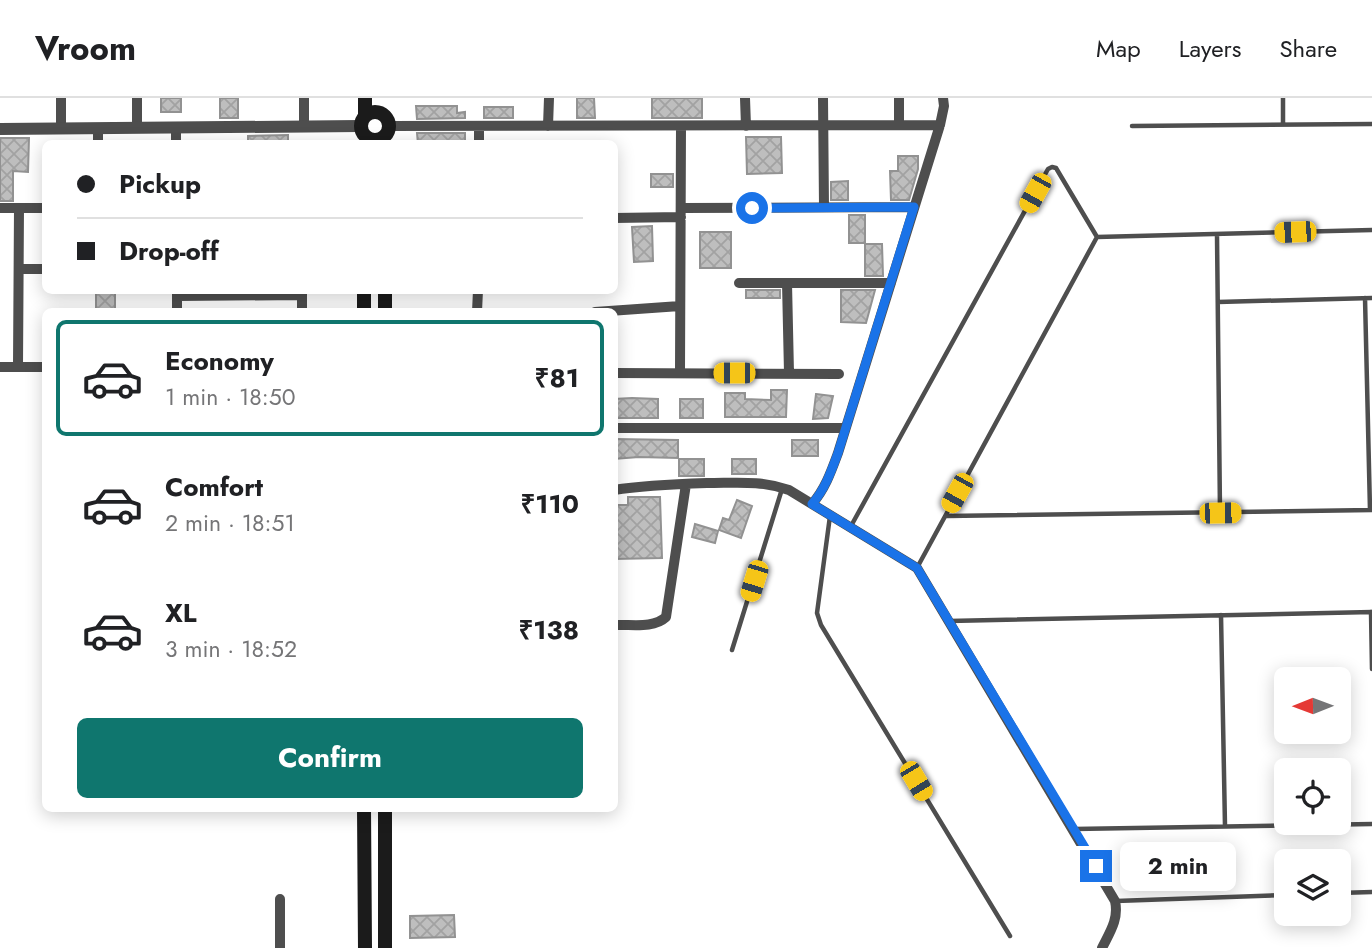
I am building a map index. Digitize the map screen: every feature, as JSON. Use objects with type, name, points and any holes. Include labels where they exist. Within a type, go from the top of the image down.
[{"type":"main road","points":[[364,131],[365,98]]},
{"type":"main road","points":[[364,131],[376,140],[387,130],[386,98]]},
{"type":"main road","points":[[364,131],[374,112],[380,113],[387,130]]},
{"type":"main road","points":[[365,812],[365,948]]},
{"type":"main road","points":[[385,812],[385,948]]},
{"type":"street","points":[[61,98],[61,129]]},
{"type":"street","points":[[137,98],[137,128]]},
{"type":"street","points":[[304,98],[304,127]]},
{"type":"street","points":[[548,126],[549,98]]},
{"type":"street","points":[[745,98],[746,126]]},
{"type":"street","points":[[824,98],[824,207]]},
{"type":"street","points":[[899,125],[900,98]]},
{"type":"street","points":[[812,504],[827,484],[940,125],[943,98]]},
{"type":"street","points":[[387,130],[479,126],[940,125]]},
{"type":"street","points":[[479,126],[479,140]]},
{"type":"street","points":[[680,372],[681,126]]},
{"type":"street","points":[[0,129],[304,127],[364,131]]},
{"type":"street","points":[[98,128],[98,140]]},
{"type":"street","points":[[176,128],[176,140]]},
{"type":"street","points":[[618,218],[824,207],[914,207]]},
{"type":"street","points":[[0,208],[42,208]]},
{"type":"street","points":[[18,367],[19,208]]},
{"type":"street","points":[[19,269],[42,269]]},
{"type":"street","points":[[739,283],[891,283]]},
{"type":"street","points":[[787,283],[789,373]]},
{"type":"street","points":[[618,310],[680,306]]},
{"type":"street","points":[[0,367],[42,367]]},
{"type":"street","points":[[618,373],[839,374]]},
{"type":"street","points":[[618,428],[845,428]]},
{"type":"street","points":[[618,625],[654,624],[666,617],[686,484]]},
{"type":"street","points":[[618,490],[686,484],[772,484],[812,504],[917,568],[1115,901],[1115,921],[1102,948]]},
{"type":"street","points":[[280,899],[280,948]]},
{"type":"lane","points":[[1283,98],[1283,124]]},
{"type":"lane","points":[[1132,126],[1372,124]]},
{"type":"lane","points":[[850,527],[1048,169],[1056,168],[1097,237]]},
{"type":"lane","points":[[1097,237],[1372,230]]},
{"type":"lane","points":[[1217,235],[1220,513]]},
{"type":"lane","points":[[917,568],[1097,237]]},
{"type":"lane","points":[[945,516],[1371,510],[1365,298]]},
{"type":"lane","points":[[1218,302],[1372,298]]},
{"type":"lane","points":[[732,650],[782,488]]},
{"type":"lane","points":[[830,515],[817,613],[821,625],[1010,936]]},
{"type":"lane","points":[[949,621],[1371,612],[1372,669]]},
{"type":"lane","points":[[1221,615],[1225,826]]},
{"type":"lane","points":[[1073,829],[1372,824]]},
{"type":"lane","points":[[1351,892],[1372,891]]},
{"type":"lane","points":[[1115,901],[1274,895]]},
{"type":"building","points":[[161,98],[181,98],[181,112],[161,112]]},
{"type":"building","points":[[220,98],[238,98],[238,118],[220,118]]},
{"type":"building","points":[[577,98],[594,98],[595,118],[577,118]]},
{"type":"building","points":[[652,98],[702,98],[702,118],[652,118]]},
{"type":"building","points":[[416,106],[457,106],[457,113],[465,112],[465,118],[417,119]]},
{"type":"building","points":[[484,107],[513,107],[513,118],[484,118]]},
{"type":"building","points":[[417,133],[465,133],[465,140],[418,140]]},
{"type":"building","points":[[288,135],[288,140],[248,140],[248,136]]},
{"type":"building","points":[[746,137],[781,137],[782,173],[747,174]]},
{"type":"building","points":[[0,138],[29,138],[28,172],[13,171],[13,201],[0,201]]},
{"type":"building","points":[[898,156],[918,156],[918,169],[909,200],[891,200],[890,171],[898,171]]},
{"type":"building","points":[[651,174],[673,174],[673,187],[651,187]]},
{"type":"building","points":[[848,181],[848,200],[831,200],[831,182]]},
{"type":"building","points":[[849,215],[865,215],[865,243],[849,243]]},
{"type":"building","points":[[652,226],[653,261],[634,262],[632,227]]},
{"type":"building","points":[[700,232],[731,232],[731,268],[700,268]]},
{"type":"building","points":[[865,244],[882,244],[883,276],[865,276]]},
{"type":"building","points":[[746,290],[780,290],[780,298],[746,298]]},
{"type":"building","points":[[841,290],[875,290],[866,323],[841,322]]},
{"type":"building","points":[[96,294],[115,294],[115,308],[96,308]]},
{"type":"building","points":[[771,390],[787,390],[786,417],[725,417],[725,393],[745,393],[745,399],[771,400]]},
{"type":"building","points":[[816,394],[833,396],[828,418],[813,419]]},
{"type":"building","points":[[618,399],[658,399],[658,418],[618,418]]},
{"type":"building","points":[[680,399],[703,399],[703,418],[680,418]]},
{"type":"building","points":[[618,439],[678,440],[678,458],[618,459]]},
{"type":"building","points":[[792,440],[818,440],[818,456],[792,456]]},
{"type":"building","points":[[679,459],[704,459],[704,476],[679,476]]},
{"type":"building","points":[[732,459],[756,459],[756,474],[732,474]]},
{"type":"building","points":[[628,497],[660,497],[662,558],[618,559],[618,505],[628,505]]},
{"type":"building","points":[[737,500],[752,506],[741,538],[719,530],[723,518],[729,520]]},
{"type":"building","points":[[695,524],[718,531],[715,543],[692,537]]},
{"type":"building","points":[[454,915],[455,937],[410,938],[410,916]]},
{"type":"route","points":[[752,208],[914,207],[838,453],[827,484],[812,504],[917,568],[1096,866]]}]
